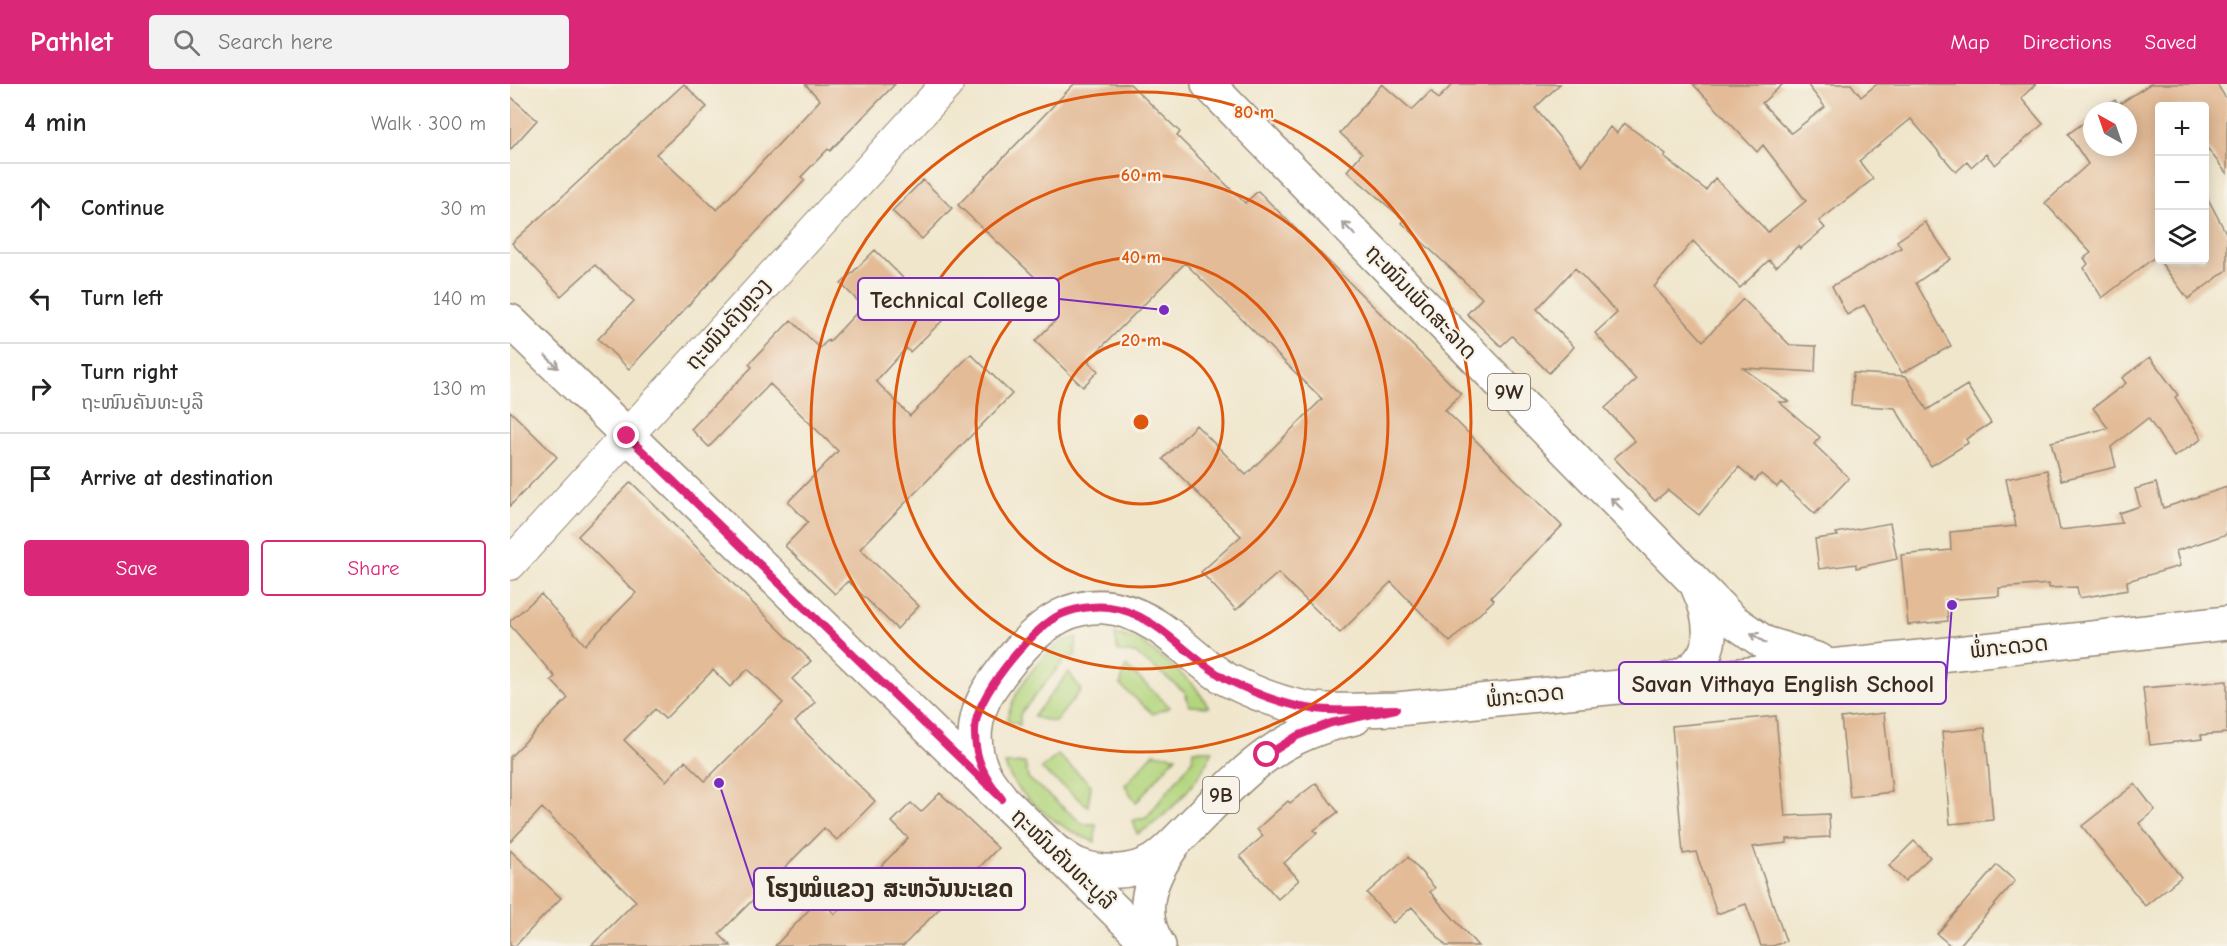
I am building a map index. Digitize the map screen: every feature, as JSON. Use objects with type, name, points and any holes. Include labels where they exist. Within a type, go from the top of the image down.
[{"type":"main road","name":"ຖະໜົນເພັດສະລາດ","points":[[1208,84],[1732,620],[1765,643],[1833,664]]},
{"type":"main road","name":"ຖະໜົນຄັນທະບູລີ","points":[[510,321],[1151,946]]},
{"type":"main road","points":[[1656,682],[1676,678],[1691,669],[1703,656],[1709,640],[1711,623],[1698,587]]},
{"type":"main road","name":"9B","points":[[1002,799],[985,777],[976,752],[975,726],[982,701],[1036,632],[1057,616],[1083,608],[1109,607],[1135,615],[1156,626],[1227,679],[1272,698],[1302,707],[1396,709]]},
{"type":"main road","name":"ພໍ່ກະດວດ","points":[[1396,709],[1930,656],[2227,623]]},
{"type":"main road","name":"9B","points":[[1055,851],[1077,865],[1102,872],[1128,870],[1152,861],[1173,845],[1229,787],[1267,755],[1297,736],[1331,723],[1396,709]]},
{"type":"main road","points":[[1159,946],[1149,931],[1148,895],[1157,870],[1173,845]]},
{"type":"street","name":"ຖະໜົນຄັງຫຼວງ","points":[[510,564],[947,84]]},
{"type":"green space","points":[[1115,634],[1138,640],[1166,661],[1194,685],[1209,707],[1189,706],[1185,692],[1135,653],[1118,652]]},
{"type":"green space","points":[[1077,637],[1075,656],[1066,658],[1020,714],[1020,725],[1007,721],[1019,689],[1033,669],[1061,643]]},
{"type":"green space","points":[[1126,666],[1170,707],[1153,714],[1120,685]]},
{"type":"green space","points":[[1069,672],[1081,690],[1055,722],[1033,717]]},
{"type":"green space","points":[[1193,750],[1213,750],[1200,774],[1181,798],[1159,819],[1137,834],[1133,820],[1146,818],[1192,761]]},
{"type":"green space","points":[[1154,753],[1176,756],[1136,803],[1125,785]]},
{"type":"green space","points":[[1058,755],[1091,785],[1088,806],[1041,769]]},
{"type":"green space","points":[[1025,763],[1028,778],[1083,824],[1096,824],[1095,842],[1055,821],[1018,788],[1005,764]]},
{"type":"building","points":[[684,84],[707,107],[656,154],[717,210],[820,100],[805,84],[895,84],[830,151],[828,149],[801,177],[805,180],[629,369],[598,339],[634,301],[595,265],[561,296],[512,243]]},
{"type":"building","points":[[1074,84],[1130,84],[1180,132],[1177,136],[1245,203],[1258,191],[1461,394],[1445,410],[1562,526],[1491,597],[1494,600],[1450,642],[1391,582],[1340,633],[1278,573],[1236,610],[1201,572],[1241,536],[1163,459],[1196,425],[1246,475],[1322,399],[1185,263],[1088,361],[1098,371],[1083,387],[1035,341],[1055,321],[1044,310],[1056,297],[958,205]]},
{"type":"building","points":[[1382,84],[1412,110],[1431,91],[1438,99],[1453,84],[1560,84],[1535,108],[1582,165],[1610,127],[1617,133],[1624,123],[1666,154],[1664,157],[1706,190],[1715,178],[1768,232],[1806,201],[1763,145],[1757,152],[1693,84],[1783,84],[1762,103],[1791,133],[1825,107],[1807,84],[1851,84],[1861,97],[1877,84],[2036,84],[2021,98],[2043,124],[1995,165],[1986,154],[1971,167],[1967,162],[1956,172],[1911,119],[1859,161],[1873,179],[1819,221],[1825,228],[1800,249],[1798,246],[1776,267],[1769,260],[1740,288],[1693,241],[1654,287],[1703,341],[1743,299],[1790,345],[1816,346],[1815,372],[1743,368],[1789,402],[1779,402],[1820,437],[1814,444],[1849,478],[1815,514],[1781,482],[1777,487],[1761,474],[1755,481],[1739,467],[1699,515],[1668,490],[1655,501],[1614,458],[1635,441],[1605,408],[1636,380],[1595,333],[1617,313],[1575,268],[1537,309],[1574,347],[1549,373],[1512,336],[1501,346],[1467,314],[1482,298],[1402,223],[1404,220],[1347,171],[1362,153],[1340,133]]},
{"type":"building","points":[[2150,84],[2217,84],[2227,100],[2227,174],[2209,150],[2209,102],[2155,102],[2155,257],[2102,298],[2084,268],[2088,264],[2084,258],[2091,253],[2045,203],[2088,164],[2068,134],[2083,123],[2083,156],[2137,156],[2137,102],[2123,102]]},
{"type":"building","points":[[510,96],[537,120],[510,150]]},
{"type":"building","points":[[923,180],[952,208],[922,239],[892,211]]},
{"type":"building","points":[[2209,201],[2227,235],[2227,270],[2188,299],[2162,264],[2209,264]]},
{"type":"building","points":[[1925,222],[1951,259],[1916,283],[1951,346],[1902,373],[1864,305],[1847,315],[1832,286],[1901,248],[1897,241]]},
{"type":"building","points":[[875,250],[944,319],[910,352],[906,348],[876,381],[910,416],[971,354],[1012,394],[860,549],[919,606],[897,629],[848,581],[835,594],[785,546],[808,522],[788,502],[838,451],[770,384],[709,447],[691,429],[752,367],[749,364],[791,320],[820,348],[828,340],[829,342],[863,306],[841,284]]},
{"type":"building","points":[[2150,357],[2178,395],[2175,397],[2202,439],[2174,457],[2148,418],[2111,447],[2116,467],[2061,480],[2051,442],[2108,428],[2093,408],[2126,383],[2122,378]]},
{"type":"building","points":[[1853,373],[1906,376],[1927,410],[1967,385],[1991,423],[1966,439],[1968,443],[1931,466],[1895,408],[1851,405]]},
{"type":"building","points":[[510,411],[557,457],[510,506]]},
{"type":"building","points":[[2047,470],[2060,530],[2122,523],[2119,513],[2140,506],[2135,489],[2156,483],[2163,508],[2227,487],[2227,534],[2176,551],[2180,566],[2127,581],[2128,590],[2079,598],[2077,587],[2049,588],[2049,584],[1999,588],[1999,596],[1946,600],[1948,621],[1908,625],[1901,555],[1951,550],[1950,532],[2016,526],[2006,479]]},
{"type":"building","points":[[631,482],[811,661],[792,679],[815,702],[795,722],[875,801],[837,840],[824,828],[719,934],[731,946],[591,946],[636,901],[542,808],[510,842],[510,757],[568,698],[551,680],[555,677],[510,625],[510,621],[541,594],[585,645],[636,593],[578,536]],"holes":[[[748,669],[783,703],[705,781],[685,761],[666,781],[624,740],[655,709],[665,719],[713,670],[730,687]]]},
{"type":"building","points":[[1890,523],[1897,559],[1856,568],[1856,564],[1819,569],[1815,539],[1838,536],[1836,533]]},
{"type":"building","points":[[2227,681],[2227,733],[2201,735],[2202,739],[2150,745],[2143,688]]},
{"type":"building","points":[[1884,713],[1892,792],[1850,797],[1841,718]]},
{"type":"building","points":[[1776,716],[1785,816],[1829,814],[1830,837],[1787,839],[1787,843],[1753,847],[1786,941],[1773,946],[1761,946],[1746,904],[1717,914],[1696,852],[1683,854],[1672,726]]},
{"type":"building","points":[[1985,728],[1993,820],[1950,824],[1942,732]]},
{"type":"building","points":[[1316,783],[1338,812],[1314,830],[1317,833],[1284,863],[1299,880],[1278,899],[1240,856],[1263,836],[1257,829],[1288,801],[1290,803]]},
{"type":"building","points":[[2135,784],[2155,810],[2139,823],[2181,877],[2145,906],[2082,826]]},
{"type":"building","points":[[940,793],[998,848],[903,946],[775,946],[819,899],[835,914],[908,838],[892,822],[911,803],[921,812]]},
{"type":"building","points":[[1914,841],[1930,857],[1905,881],[1889,866]]},
{"type":"building","points":[[510,850],[561,898],[515,946],[510,946]]},
{"type":"building","points":[[1408,857],[1435,888],[1430,892],[1478,946],[1446,946],[1412,907],[1393,923],[1367,893]]},
{"type":"building","points":[[1997,865],[2015,881],[1959,946],[1951,946],[1937,934]]},
{"type":"place","name":"Technical College","points":[[1164,310]]},
{"type":"place","name":"Savan Vithaya English School","points":[[1952,605]]},
{"type":"place","name":"ໂຮງໝໍແຂວງ ສະຫວັນນະເຂດ","points":[[719,783]]},
{"type":"route","points":[[627,436],[1002,799],[985,777],[976,752],[975,726],[982,701],[1036,632],[1057,616],[1083,608],[1109,607],[1135,615],[1156,626],[1227,679],[1272,698],[1302,707],[1396,709],[1331,723],[1297,736],[1267,755]]}]
